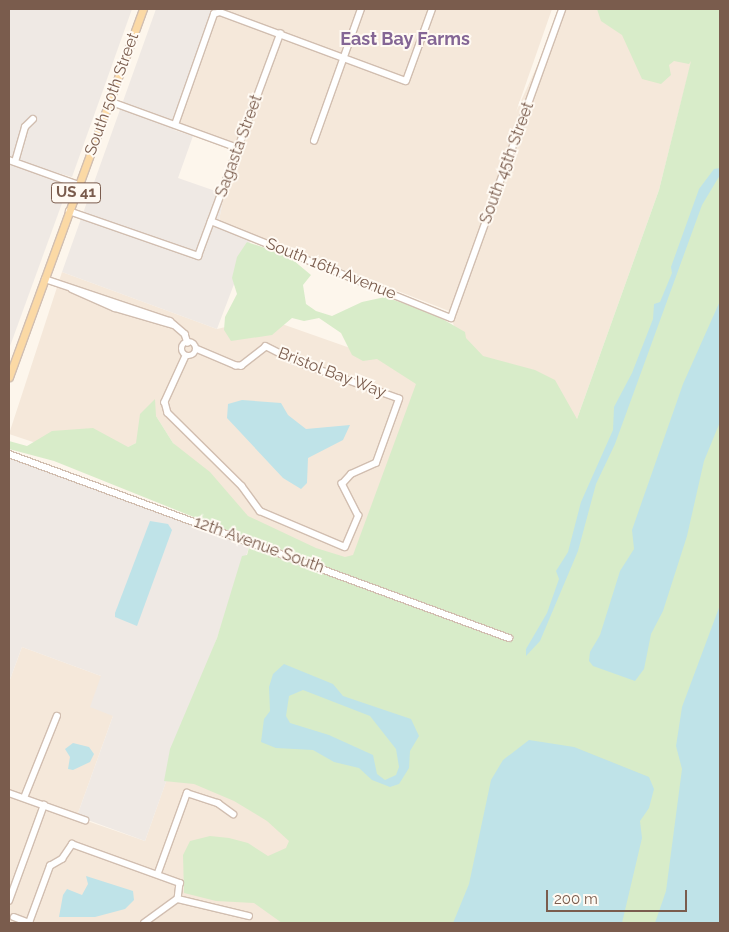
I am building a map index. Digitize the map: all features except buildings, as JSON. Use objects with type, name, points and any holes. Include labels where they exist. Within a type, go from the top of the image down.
[{"type":"main road","name":"South 50th Street","points":[[9,377],[143,9]]},
{"type":"street","points":[[314,140],[361,9]]},
{"type":"street","points":[[175,125],[214,16],[220,12],[406,81],[432,9]]},
{"type":"street","name":"South 45th Street","points":[[452,318],[562,9]]},
{"type":"street","name":"Sagasta Street","points":[[69,211],[196,257],[280,34]]},
{"type":"street","points":[[109,101],[238,148]]},
{"type":"street","points":[[33,119],[25,127],[12,161],[79,185]]},
{"type":"street","name":"South 16th Avenue","points":[[211,221],[452,318]]},
{"type":"street","points":[[45,278],[115,308],[174,325],[196,349],[192,355],[186,356],[182,348],[188,342]]},
{"type":"street","name":"Bristol Bay Way","points":[[186,356],[165,402],[168,413],[242,486],[260,511],[339,547],[349,544],[358,516],[342,484],[351,474],[376,463],[399,399],[296,362],[266,346],[242,366],[236,366],[196,349]]},
{"type":"street","name":"12th Avenue South","points":[[9,454],[509,638]]},
{"type":"street","points":[[24,798],[57,716]]},
{"type":"street","points":[[9,793],[85,820]]},
{"type":"street","points":[[158,873],[186,793],[218,803],[233,814]]},
{"type":"street","points":[[9,901],[44,805]]},
{"type":"street","points":[[14,917],[30,923],[50,866],[62,859],[72,844],[158,873],[180,883],[178,899],[145,923]]},
{"type":"street","points":[[178,899],[249,916]]},
{"type":"shaded area","points":[[9,9],[132,9],[72,177],[9,159]]},
{"type":"shaded area","points":[[156,9],[219,9],[174,130],[193,136],[178,178],[224,194],[219,221],[253,234],[217,329],[62,272]]},
{"type":"shaded area","points":[[219,9],[552,9],[516,112],[563,9],[655,9],[700,27],[659,190],[577,419],[472,380],[449,311],[219,221],[224,194],[242,146],[177,122]]},
{"type":"shaded area","points":[[9,162],[69,184],[9,349]]},
{"type":"shaded area","points":[[62,272],[217,329],[265,318],[421,373],[351,562],[244,521],[173,443],[156,416],[136,443],[128,447],[36,443],[9,434]]},
{"type":"shaded area","points":[[9,457],[251,542],[145,841],[77,816],[113,716],[90,707],[101,676],[22,647],[9,682]]},
{"type":"shaded area","points":[[22,647],[101,676],[113,716],[77,816],[9,792],[9,682]]},
{"type":"shaded area","points":[[169,773],[312,826],[302,923],[9,923],[9,794],[145,841]]},
{"type":"green space","points":[[597,9],[720,9],[720,849],[682,923],[282,923],[254,903],[216,901],[184,893],[183,855],[190,841],[210,836],[229,838],[248,843],[268,856],[286,848],[289,841],[267,821],[234,801],[194,784],[164,781],[170,749],[217,638],[242,556],[247,555],[251,540],[54,461],[9,449],[9,441],[27,446],[52,431],[93,428],[128,447],[136,443],[140,414],[155,399],[156,416],[173,443],[210,472],[248,516],[316,548],[345,557],[353,555],[416,384],[377,359],[363,361],[352,355],[341,333],[319,318],[304,321],[292,318],[272,335],[231,341],[224,330],[225,317],[237,294],[232,278],[237,257],[247,242],[287,255],[311,275],[303,285],[306,304],[316,311],[332,316],[362,302],[385,297],[432,313],[465,332],[466,338],[483,356],[535,370],[555,380],[577,419],[659,190],[691,61],[689,64],[674,61],[669,65],[671,75],[661,84],[642,79],[622,35],[601,21]]},
{"type":"water","points":[[720,168],[720,175],[702,205],[615,444],[596,484],[578,551],[540,641],[526,656],[526,649],[547,613],[559,579],[556,571],[568,552],[581,502],[613,430],[614,407],[632,373],[653,319],[654,304],[660,302],[672,273],[671,267],[699,189],[714,169]]},
{"type":"water","points":[[720,301],[720,422],[704,461],[687,536],[663,611],[651,634],[644,669],[635,681],[593,666],[589,661],[590,652],[600,635],[620,571],[634,549],[632,530],[683,384]]},
{"type":"water","points":[[242,400],[281,403],[288,415],[306,429],[350,425],[343,440],[308,458],[307,483],[301,489],[283,478],[227,418],[228,404]]},
{"type":"water","points":[[150,521],[168,524],[172,530],[137,626],[115,617],[115,613]]},
{"type":"water","points":[[720,605],[720,923],[655,923],[666,891],[682,769],[676,746],[682,707]]},
{"type":"water","points":[[284,664],[333,684],[343,696],[411,719],[419,736],[410,751],[409,768],[399,784],[390,787],[372,780],[359,768],[334,762],[313,750],[276,748],[261,742],[264,719],[270,711],[269,687],[273,674]],"holes":[[[303,690],[370,716],[396,749],[399,767],[396,775],[385,780],[377,774],[373,755],[329,735],[290,723],[286,716],[289,696]]]},
{"type":"water","points":[[529,740],[574,747],[649,777],[654,789],[649,808],[640,821],[642,838],[622,923],[453,923],[469,884],[491,780],[503,760]]},
{"type":"water","points":[[73,743],[89,747],[94,754],[90,762],[73,770],[68,769],[70,757],[65,749]]},
{"type":"water","points":[[86,876],[133,891],[134,900],[125,909],[95,917],[59,917],[63,895],[67,889],[82,895],[88,884]]},
{"type":"district","name":"East Bay Farms","points":[[405,39]]}]
